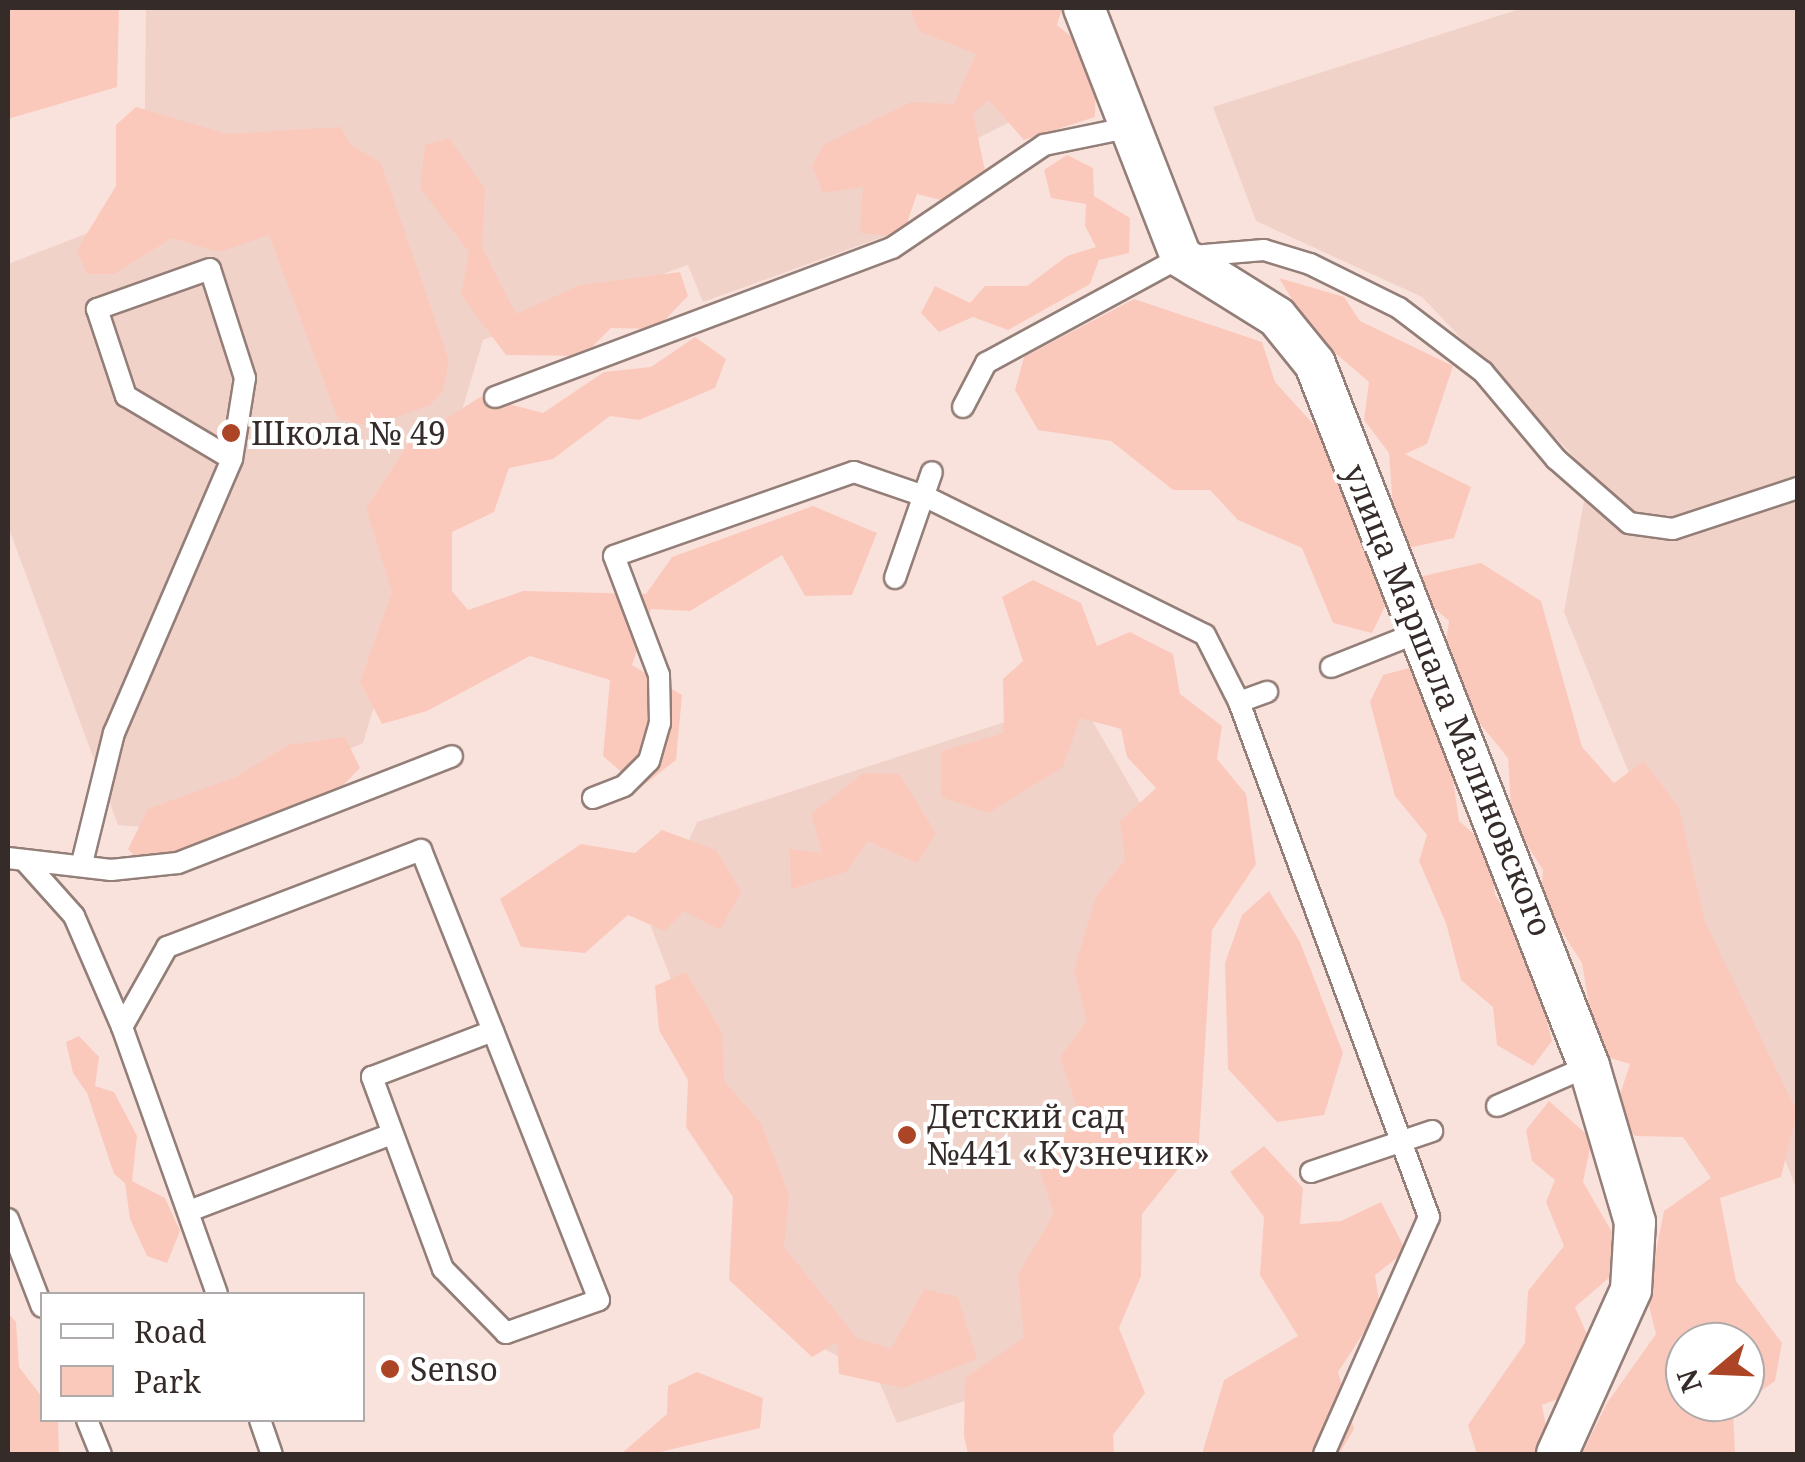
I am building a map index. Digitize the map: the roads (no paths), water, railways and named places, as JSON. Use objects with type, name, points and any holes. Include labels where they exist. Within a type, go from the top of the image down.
[{"type":"street","points":[[1084,8],[1181,256]]},
{"type":"street","name":"улица Маршала Малиновского","points":[[1181,256],[1277,317],[1315,364],[1589,1066],[1635,1222],[1630,1290],[1556,1454]]},
{"type":"lane","points":[[495,396],[892,248],[1044,145],[1132,127]]},
{"type":"lane","points":[[963,407],[986,363],[1181,256],[1264,250],[1310,264],[1399,308],[1483,372],[1556,458],[1629,523],[1673,528],[1798,488]]},
{"type":"lane","points":[[82,863],[114,733],[232,459],[245,378],[210,269],[98,310],[126,396],[232,459]]},
{"type":"lane","points":[[592,798],[624,786],[648,761],[660,723],[659,675],[614,556],[854,472],[924,496],[1205,635],[1239,702],[1429,1217],[1324,1454]]},
{"type":"lane","points":[[896,578],[932,472]]},
{"type":"lane","points":[[1331,666],[1422,631]]},
{"type":"lane","points":[[1239,702],[1266,692]]},
{"type":"lane","points":[[16,859],[82,863],[110,870],[178,863],[452,756]]},
{"type":"lane","points":[[122,1026],[167,947],[422,850],[599,1300],[506,1333],[444,1269],[372,1076],[493,1031]]},
{"type":"lane","points":[[16,859],[74,916],[122,1026],[216,1292]]},
{"type":"lane","points":[[1497,1106],[1589,1066]]},
{"type":"lane","points":[[1311,1172],[1432,1131]]},
{"type":"lane","points":[[188,1212],[392,1134]]},
{"type":"lane","points":[[8,1219],[40,1302]]},
{"type":"lane","points":[[88,1422],[101,1454]]},
{"type":"lane","points":[[261,1422],[272,1454]]},
{"type":"place","name":"Школа № 49","points":[[231,433]]},
{"type":"place","name":"Детский сад №441 «Кузнечик»","points":[[907,1135]]},
{"type":"place","name":"Senso","points":[[390,1369]]}]
